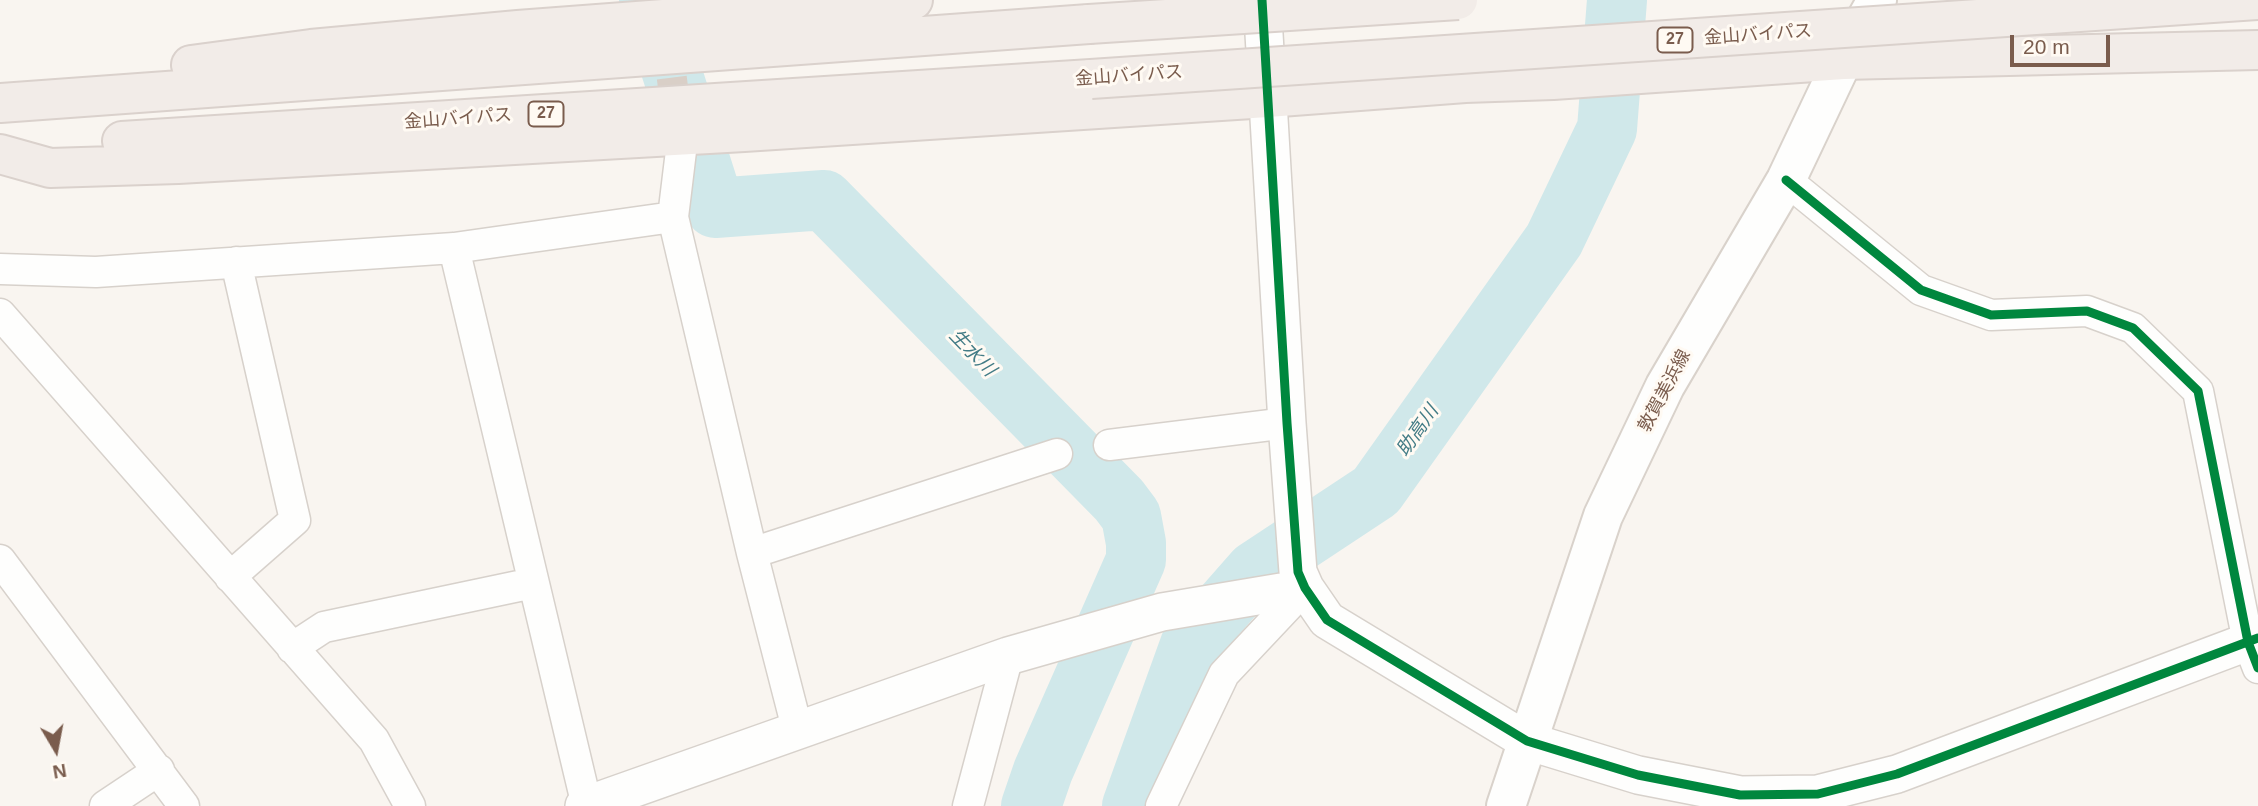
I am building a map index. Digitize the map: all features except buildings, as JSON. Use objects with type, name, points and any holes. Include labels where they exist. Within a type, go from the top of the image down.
[{"type":"highway","points":[[0,102],[116,75],[311,49],[518,30],[913,0]]},
{"type":"highway","points":[[0,102],[1458,0]]},
{"type":"highway","name":"金山バイパス","points":[[0,148],[1091,79],[2258,0]]},
{"type":"highway","points":[[0,154],[50,168],[178,164],[731,133],[1267,98],[1465,82],[1553,80],[1843,61],[2258,50]]},
{"type":"main road","name":"敦賀美浜線","points":[[1506,806],[1603,516],[1665,386],[1786,180],[1843,61],[1877,0]]},
{"type":"street","points":[[1262,0],[1287,423],[1301,580],[1326,620],[1527,741],[1638,775],[1740,795],[1818,794],[1897,774],[2255,649],[2198,391],[2133,328],[2087,311],[1991,315],[1921,290],[1786,180]]},
{"type":"street","points":[[681,150],[673,217],[752,553],[798,732]]},
{"type":"street","points":[[0,269],[96,272],[454,248],[673,217]]},
{"type":"street","points":[[454,248],[586,806],[1009,656],[1162,612],[1301,580]]},
{"type":"street","points":[[230,577],[295,520],[236,262]]},
{"type":"street","points":[[0,314],[374,740],[410,806]]},
{"type":"street","points":[[1109,444],[1287,423]]},
{"type":"street","points":[[752,553],[1058,454]]},
{"type":"street","points":[[0,560],[184,806]]},
{"type":"street","points":[[1161,806],[1224,674],[1301,580]]},
{"type":"street","points":[[292,648],[324,626],[533,583]]},
{"type":"street","points":[[968,806],[1009,656]]},
{"type":"street","points":[[104,806],[159,770]]},
{"type":"waterway","name":"生水川","points":[[649,0],[715,208],[824,200],[1119,500],[1131,516],[1136,560],[1043,771],[1031,806]]},
{"type":"waterway","name":"助高川","points":[[1132,806],[1190,645],[1255,571],[1376,491],[1554,240],[1607,129],[1617,0]]},
{"type":"tunnel","points":[[666,33],[678,126]]},
{"type":"cycle path","points":[[1262,0],[1298,572],[1305,588],[1327,620],[1527,741],[1638,775],[1740,795],[1818,794],[1897,774],[2258,638]]},
{"type":"cycle path","points":[[1786,180],[1921,290],[1991,315],[2087,311],[2133,328],[2198,391],[2248,642],[2258,668]]}]
